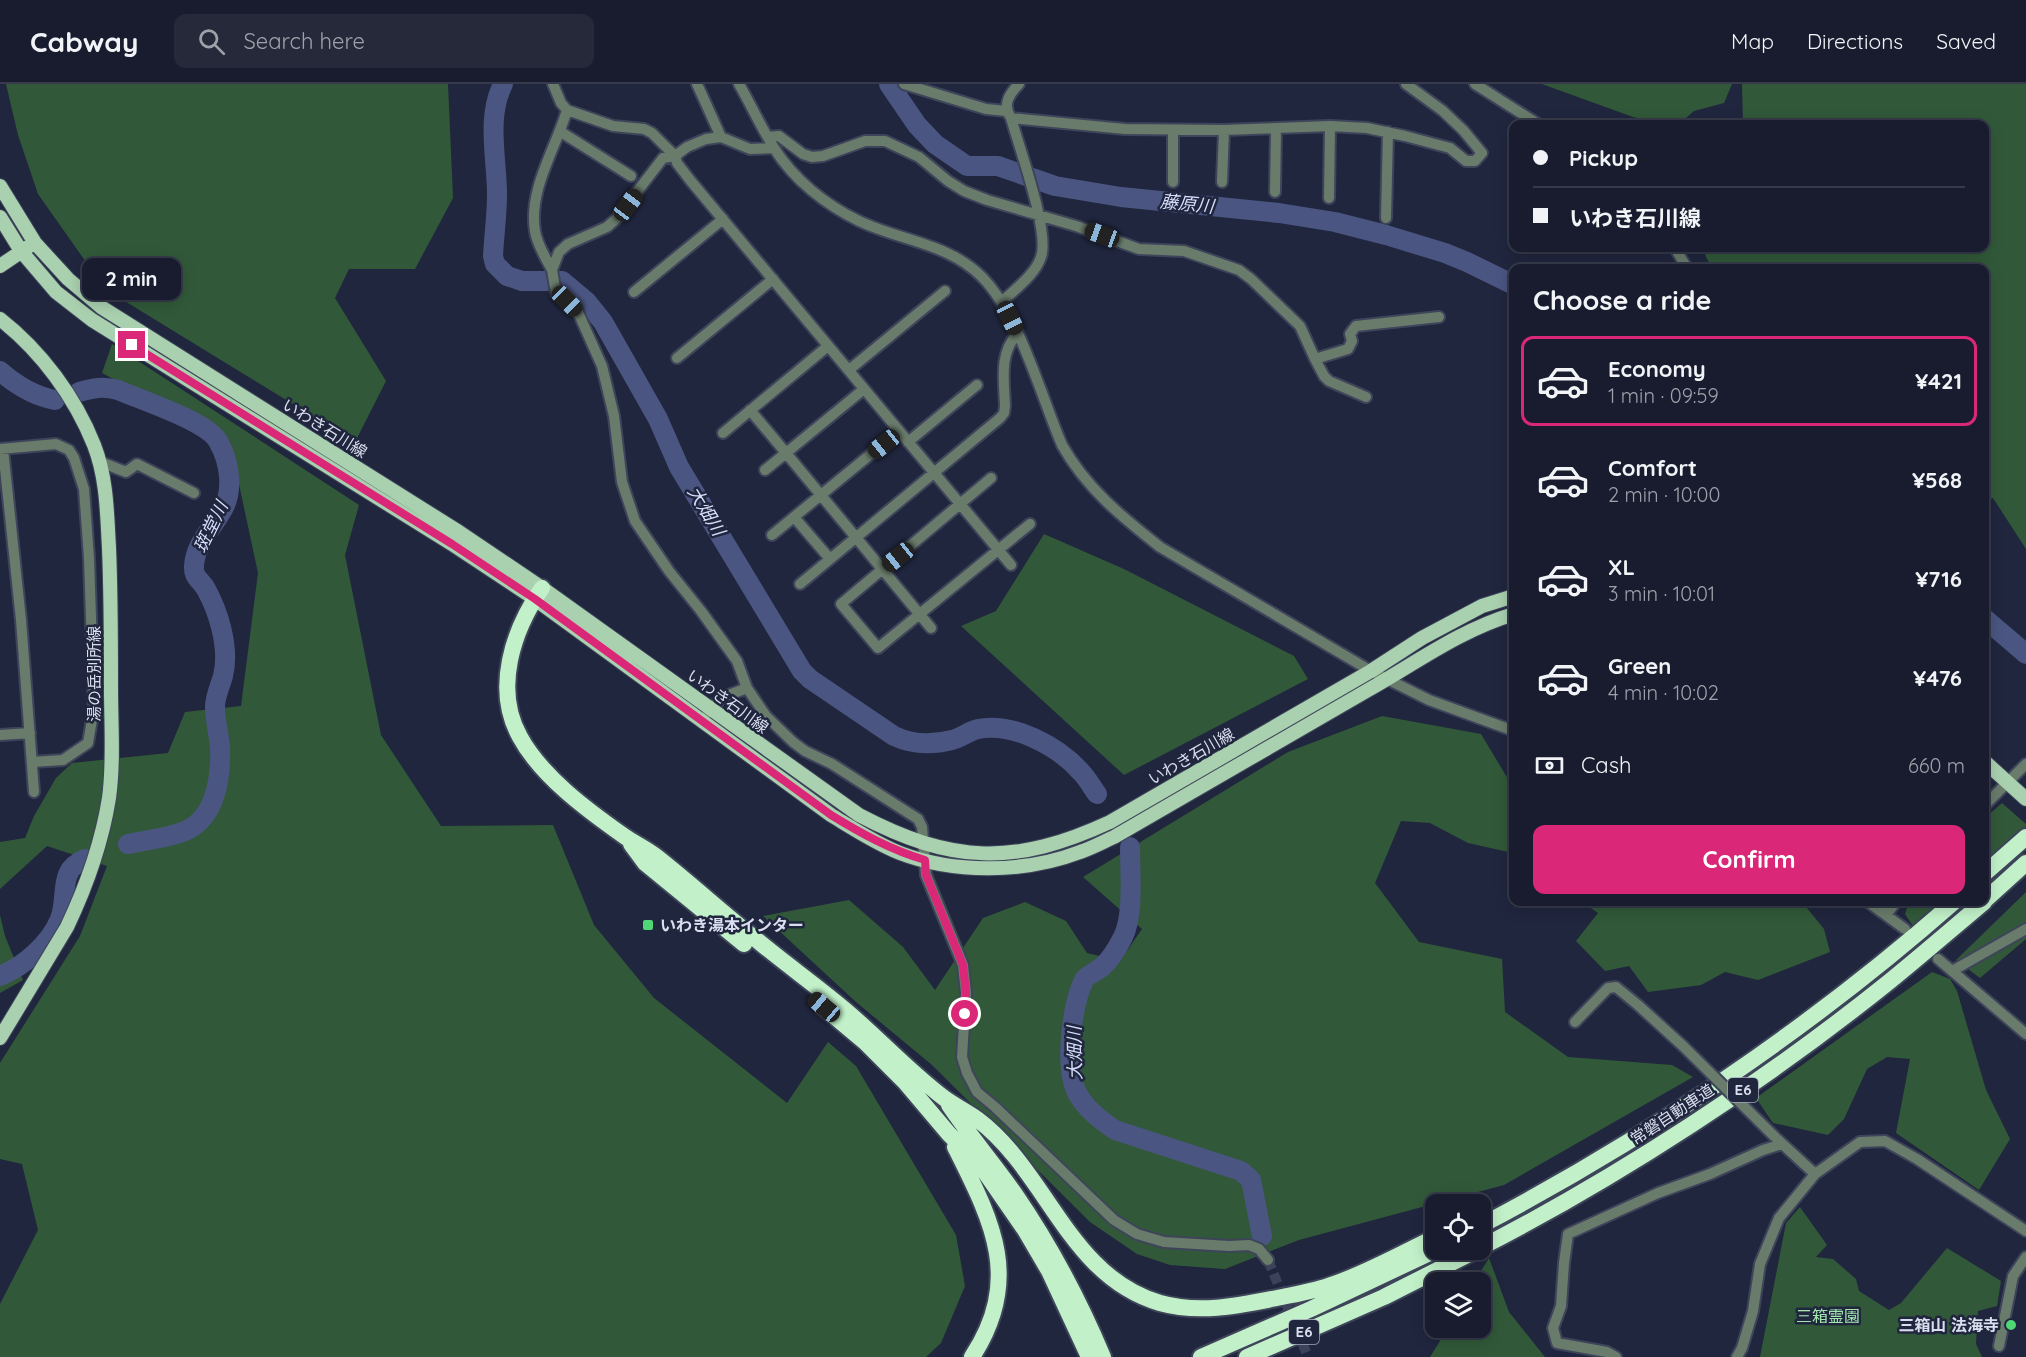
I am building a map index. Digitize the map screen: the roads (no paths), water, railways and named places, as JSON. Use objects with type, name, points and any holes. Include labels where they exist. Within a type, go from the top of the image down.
[{"type":"highway","points":[[539,593],[519,632],[508,665],[508,698],[517,732],[535,760],[578,800],[625,837],[653,854],[738,926],[849,1013],[943,1097],[979,1120],[1036,1186],[1065,1229],[1096,1266],[1125,1288],[1144,1297],[1182,1307],[1206,1309],[1236,1307],[1336,1284],[1425,1242]]},
{"type":"highway","points":[[625,837],[645,863],[865,1042],[905,1082],[949,1134],[980,1165],[1025,1230],[1048,1271],[1089,1357]]},
{"type":"highway","points":[[1989,870],[2026,837]]},
{"type":"highway","name":"常磐自動車道","points":[[1989,896],[2026,863]]},
{"type":"highway","name":"常磐自動車道","points":[[1491,1220],[1580,1171],[1745,1064],[1821,1010],[1949,906]]},
{"type":"highway","name":"常磐自動車道","points":[[1491,1243],[1589,1187],[1755,1081],[1891,980],[1978,906]]},
{"type":"highway","points":[[943,1097],[1015,1194],[1035,1225],[1083,1311],[1102,1357]]},
{"type":"highway","points":[[949,1134],[994,1233],[998,1253],[999,1288],[995,1307],[983,1340],[972,1357]]},
{"type":"highway","points":[[1491,1210],[1580,1171]]},
{"type":"highway","name":"E6","points":[[1201,1357],[1425,1255]]},
{"type":"highway","name":"常磐自動車道","points":[[1247,1357],[1361,1307],[1457,1260]]},
{"type":"highway","points":[[1262,1357],[1361,1307]]},
{"type":"main road","name":"いわき石川線","points":[[0,186],[35,243],[68,279],[101,307],[459,532],[707,715],[840,821],[868,838],[901,853],[925,860],[982,868],[1033,864],[1079,853],[1114,837],[1387,680],[1452,639],[1509,615]]},
{"type":"main road","name":"いわき石川線","points":[[0,217],[21,251],[56,292],[93,320],[452,544],[539,593]]},
{"type":"main road","points":[[0,266],[35,243]]},
{"type":"main road","name":"湯の岳別所線","points":[[0,319],[42,359],[67,394],[94,446],[99,461],[106,504],[109,557],[112,769],[109,799],[97,848],[76,908],[67,927],[0,1038]]},
{"type":"main road","name":"いわき石川線","points":[[707,715],[860,815],[895,834],[924,844],[969,854],[1041,849],[1076,838],[1110,822],[1371,671],[1422,638],[1482,606],[1509,598]]},
{"type":"main road","points":[[1989,765],[2026,800]]},
{"type":"street","points":[[553,84],[567,110],[613,126],[644,129],[652,133],[675,156],[677,164],[1011,565]]},
{"type":"street","points":[[697,84],[721,137]]},
{"type":"street","points":[[739,84],[774,148],[794,174],[821,197],[860,221],[930,245],[954,256],[972,267],[985,280],[1002,302],[1017,333],[1062,446],[1084,479],[1108,504],[1160,547],[1387,680],[1430,700],[1509,729]]},
{"type":"street","points":[[1002,302],[1036,268],[1042,256],[1043,242],[1038,213],[1008,115],[1006,101],[1019,84]]},
{"type":"street","points":[[908,86],[1008,115],[1125,129],[1224,130],[1330,126],[1367,128],[1450,148],[1466,160],[1475,161],[1482,153],[1463,130],[1443,111],[1406,84]]},
{"type":"street","points":[[1475,84],[1532,120]]},
{"type":"street","points":[[567,110],[561,132],[541,181],[535,209],[536,235],[552,272],[556,293],[577,310],[602,366],[614,416],[622,482],[635,521],[669,571],[737,661],[747,688],[766,716],[805,751],[832,764],[918,819],[922,827],[926,875],[963,965],[966,993],[962,1057],[977,1092],[1114,1220],[1137,1234],[1164,1242],[1249,1245],[1259,1249],[1268,1260]]},
{"type":"street","points":[[1329,198],[1330,126]]},
{"type":"street","points":[[1275,192],[1276,129]]},
{"type":"street","points":[[1173,130],[1173,182]]},
{"type":"street","points":[[1222,182],[1224,130]]},
{"type":"street","points":[[561,132],[631,176]]},
{"type":"street","points":[[1386,218],[1388,132]]},
{"type":"street","points":[[768,137],[779,136],[803,154],[812,157],[823,156],[865,141],[885,141],[919,158],[948,181],[964,190],[1076,225],[1139,249],[1184,251],[1239,270],[1300,326],[1324,376],[1329,381],[1366,397]]},
{"type":"street","points":[[552,272],[559,252],[568,244],[607,227],[628,205],[663,158],[675,156],[687,147],[706,139],[721,137],[750,148],[774,148]]},
{"type":"street","points":[[634,292],[723,219]]},
{"type":"street","points":[[677,358],[772,279]]},
{"type":"street","points":[[849,370],[945,291]]},
{"type":"street","points":[[1315,359],[1348,349],[1352,341],[1350,334],[1356,326],[1439,317]]},
{"type":"street","points":[[800,584],[1004,413],[1005,355],[1010,342],[1017,333]]},
{"type":"street","points":[[723,433],[828,346]]},
{"type":"street","points":[[908,442],[977,385]]},
{"type":"street","points":[[765,470],[864,388]]},
{"type":"street","points":[[750,410],[931,628]]},
{"type":"street","points":[[772,535],[900,431]]},
{"type":"street","points":[[32,762],[63,760],[88,743],[94,708],[89,558],[84,489],[74,458],[69,450],[56,444],[2,449],[21,620],[34,792]]},
{"type":"street","points":[[99,461],[126,472],[137,464],[194,493]]},
{"type":"street","points":[[991,478],[841,604],[878,648],[1029,524]]},
{"type":"street","points":[[794,517],[830,559]]},
{"type":"street","points":[[89,558],[109,557]]},
{"type":"street","points":[[707,715],[721,698],[747,688]]},
{"type":"street","points":[[0,735],[30,733]]},
{"type":"street","points":[[1989,801],[2026,764]]},
{"type":"street","points":[[1874,906],[1905,929]]},
{"type":"street","points":[[1886,915],[1893,906]]},
{"type":"street","points":[[1952,971],[2026,929]]},
{"type":"street","points":[[1938,959],[2026,1034]]},
{"type":"street","points":[[1575,1022],[1608,988],[1616,987],[1683,1046],[1815,1174]]},
{"type":"street","points":[[1616,1357],[1607,1352],[1557,1343],[1553,1328],[1561,1306],[1568,1234],[1658,1193],[1710,1174],[1763,1150],[1779,1140]]},
{"type":"street","points":[[1737,1357],[1754,1311],[1761,1264],[1779,1218],[1815,1174],[1860,1142],[1885,1141],[1917,1159],[2026,1231]]},
{"type":"street","points":[[2000,1346],[2013,1276],[2026,1257]]},
{"type":"waterway","name":"大畑川","points":[[503,84],[495,110],[494,124],[497,195],[493,256],[495,264],[507,276],[522,281],[562,281],[587,302],[603,322],[658,419],[679,467],[802,671],[810,679],[894,736],[908,741],[945,742],[978,729],[992,728],[1006,729],[1034,738],[1071,762],[1097,794]]},
{"type":"waterway","name":"藤原川","points":[[889,84],[917,125],[935,144],[967,166],[998,166],[1055,186],[1121,197],[1279,213],[1335,222],[1445,253],[1509,283]]},
{"type":"waterway","name":"斑堂川","points":[[0,371],[26,389],[55,400]]},
{"type":"waterway","name":"斑堂川","points":[[79,392],[98,388],[118,390],[201,426],[218,441],[228,468],[229,487],[225,506],[200,545],[194,566],[196,576],[206,589],[217,613],[225,652],[223,676],[215,703],[220,748],[218,784],[210,807],[195,825],[185,831],[164,837],[128,844]]},
{"type":"waterway","name":"藤原川","points":[[1989,622],[2026,654]]},
{"type":"waterway","name":"大畑川","points":[[1130,847],[1131,893],[1129,917],[1123,937],[1108,961],[1084,980],[1076,1004],[1070,1049],[1070,1064],[1075,1088],[1086,1106],[1115,1130],[1241,1171],[1251,1180],[1262,1236]]},
{"type":"waterway","name":"斑堂川","points":[[0,976],[27,960],[50,937],[63,910],[67,876],[76,864],[85,859]]},
{"type":"tunnel","points":[[1268,1260],[1308,1357]]},
{"type":"place","name":"いわき湯本インター","points":[[648,925]]},
{"type":"place","name":"三箱山 法海寺","points":[[2011,1325]]},
{"type":"park label","name":"三箱霊園","points":[[1828,1316]]}]
